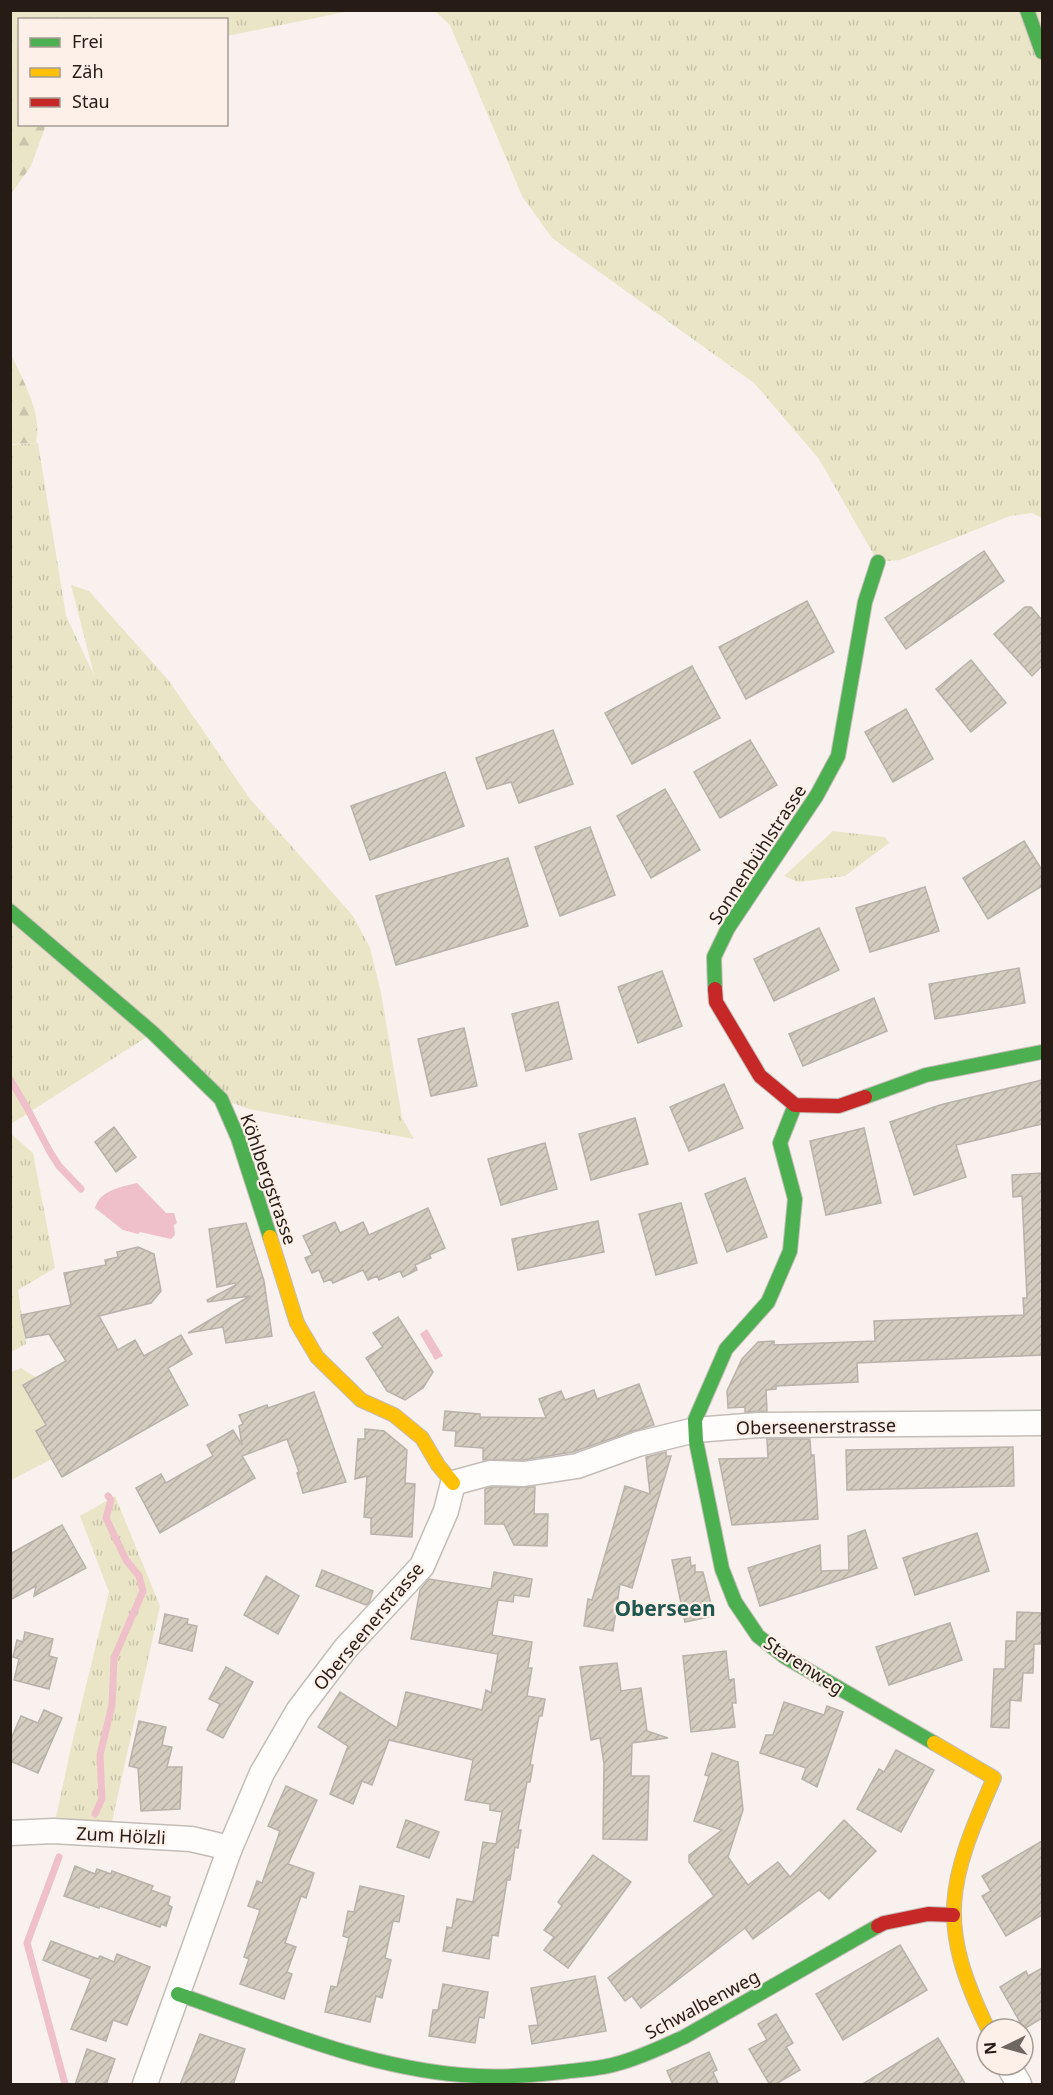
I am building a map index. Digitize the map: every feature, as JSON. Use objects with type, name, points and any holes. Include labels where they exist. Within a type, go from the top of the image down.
[{"type":"street","points":[[1027,10],[1042,52]]},
{"type":"street","name":"Sonnenbühlstrasse","points":[[795,1105],[760,1076],[716,1002],[714,957],[728,928],[817,795],[838,756],[865,602],[878,562]]},
{"type":"street","name":"Köhlbergstrasse","points":[[10,911],[153,1033],[221,1099],[238,1138],[297,1323],[316,1357],[361,1400],[394,1415],[422,1438],[438,1465],[453,1483]]},
{"type":"street","points":[[795,1105],[839,1106],[926,1075],[1042,1052]]},
{"type":"street","name":"Starenweg","points":[[795,1105],[780,1143],[795,1199],[790,1251],[768,1302],[726,1349],[695,1420],[722,1569],[735,1602],[758,1636],[785,1657],[994,1778],[970,1834],[953,1899],[959,1954],[971,1995],[982,2017]]},
{"type":"street","name":"Oberseenerstrasse","points":[[145,2085],[230,1848],[262,1773],[298,1711],[345,1649],[422,1566],[446,1511],[453,1483],[490,1473],[524,1474],[577,1466],[638,1444],[695,1430],[759,1425],[1042,1422]]},
{"type":"street","name":"Zum Hölzli","points":[[10,1833],[52,1831],[190,1839],[230,1848]]},
{"type":"street","name":"Schwalbenweg","points":[[178,1994],[359,2055],[441,2073],[470,2076],[538,2075],[596,2068],[652,2051],[684,2037],[884,1923],[928,1914],[953,1915]]},
{"type":"green space","points":[[11,10],[103,11],[99,18],[18,18],[18,126],[46,126],[31,166],[11,194]]},
{"type":"green space","points":[[103,10],[350,11],[228,36],[228,18],[99,18]]},
{"type":"green space","points":[[435,11],[1042,11],[1042,518],[1032,513],[1010,516],[900,560],[878,562],[819,459],[754,383],[552,238],[522,196],[450,25]]},
{"type":"green space","points":[[11,355],[34,409],[37,421],[36,443],[11,444]]},
{"type":"green space","points":[[38,443],[66,616],[94,675],[71,585],[89,591],[169,681],[250,799],[353,916],[370,948],[381,993],[402,1118],[414,1139],[249,1109],[221,1099],[153,1033],[11,1124],[10,445]]},
{"type":"green space","points":[[833,831],[885,837],[889,843],[845,876],[798,882],[784,876]]},
{"type":"green space","points":[[10,1133],[33,1153],[55,1268],[18,1290],[26,1344],[11,1352]]},
{"type":"green space","points":[[21,1368],[37,1378],[39,1382],[26,1390],[46,1425],[36,1431],[52,1459],[11,1480],[11,1372]]},
{"type":"green space","points":[[115,1496],[160,1606],[109,1835],[53,1831],[109,1592],[80,1516]]},
{"type":"shaded area","points":[[137,1183],[166,1213],[174,1213],[177,1223],[174,1225],[175,1235],[171,1239],[123,1230],[95,1208],[106,1193]]},
{"type":"shaded area","points":[[427,1329],[443,1356],[435,1360],[420,1334]]},
{"type":"building","points":[[984,551],[1004,581],[906,649],[885,618]]},
{"type":"building","points":[[807,601],[834,652],[746,699],[719,647]]},
{"type":"building","points":[[1025,607],[1031,607],[1042,620],[1042,666],[1032,676],[994,634]]},
{"type":"building","points":[[971,660],[1006,703],[971,732],[936,689]]},
{"type":"building","points":[[692,666],[720,718],[632,764],[605,713]]},
{"type":"building","points":[[906,709],[933,759],[893,782],[865,732]]},
{"type":"building","points":[[553,730],[573,784],[519,803],[511,782],[487,789],[476,758]]},
{"type":"building","points":[[750,740],[777,785],[720,818],[694,772]]},
{"type":"building","points":[[445,772],[464,826],[370,860],[351,806]]},
{"type":"building","points":[[665,789],[700,850],[651,878],[617,816]]},
{"type":"building","points":[[590,827],[615,895],[560,916],[535,847]]},
{"type":"building","points":[[1024,841],[1042,870],[1042,886],[988,919],[963,878]]},
{"type":"building","points":[[508,858],[528,926],[396,965],[376,896]]},
{"type":"building","points":[[925,887],[939,931],[870,952],[856,908]]},
{"type":"building","points":[[819,928],[839,970],[774,1001],[754,959]]},
{"type":"building","points":[[1019,968],[1025,1003],[935,1019],[929,984]]},
{"type":"building","points":[[662,971],[682,1026],[638,1043],[618,987]]},
{"type":"building","points":[[874,998],[887,1031],[803,1066],[789,1034]]},
{"type":"building","points":[[558,1002],[572,1059],[526,1071],[512,1014]]},
{"type":"building","points":[[464,1028],[477,1086],[431,1096],[418,1039]]},
{"type":"building","points":[[1042,1080],[1042,1124],[956,1145],[966,1177],[914,1195],[890,1122],[940,1105]]},
{"type":"building","points":[[724,1084],[743,1128],[689,1151],[670,1107]]},
{"type":"building","points":[[635,1118],[648,1164],[591,1180],[579,1134]]},
{"type":"building","points":[[114,1127],[136,1157],[116,1172],[95,1142]]},
{"type":"building","points":[[864,1128],[881,1203],[826,1215],[810,1141]]},
{"type":"building","points":[[545,1143],[557,1189],[501,1205],[488,1159]]},
{"type":"building","points":[[1042,1173],[1042,1355],[857,1363],[858,1382],[776,1386],[776,1389],[766,1390],[767,1411],[745,1412],[745,1407],[728,1408],[727,1391],[742,1359],[758,1342],[774,1341],[774,1345],[875,1341],[874,1321],[1024,1315],[1023,1298],[1027,1298],[1022,1196],[1013,1197],[1012,1175]]},
{"type":"building","points":[[745,1178],[767,1237],[727,1252],[705,1194]]},
{"type":"building","points":[[681,1203],[697,1263],[656,1275],[639,1214]]},
{"type":"building","points":[[428,1208],[445,1248],[415,1265],[417,1270],[403,1277],[400,1271],[379,1280],[377,1276],[368,1280],[363,1270],[333,1283],[331,1279],[324,1282],[319,1270],[312,1273],[305,1258],[312,1255],[303,1236],[335,1222],[340,1233],[363,1222],[369,1235]]},
{"type":"building","points":[[598,1221],[604,1252],[518,1270],[512,1239]]},
{"type":"building","points":[[246,1223],[264,1281],[272,1336],[226,1343],[223,1327],[188,1333],[250,1296],[208,1302],[207,1300],[236,1285],[235,1283],[217,1287],[209,1229]]},
{"type":"building","points":[[138,1247],[154,1254],[161,1291],[151,1303],[99,1316],[118,1350],[135,1340],[144,1356],[181,1335],[192,1354],[168,1368],[188,1405],[62,1477],[36,1431],[46,1425],[23,1385],[66,1361],[49,1334],[26,1338],[21,1315],[71,1305],[64,1273],[106,1265],[105,1260],[118,1257],[117,1252]]},
{"type":"building","points":[[398,1317],[433,1372],[423,1388],[405,1400],[387,1391],[366,1358],[383,1347],[373,1333]]},
{"type":"building","points":[[639,1384],[654,1425],[573,1452],[523,1460],[483,1460],[483,1448],[455,1446],[456,1431],[443,1430],[445,1411],[480,1414],[480,1417],[546,1418],[539,1399],[561,1391],[565,1400],[594,1390],[597,1399]]},
{"type":"building","points":[[314,1392],[346,1482],[303,1493],[297,1473],[299,1472],[287,1439],[242,1456],[255,1478],[160,1533],[136,1488],[161,1474],[166,1483],[213,1456],[207,1445],[233,1430],[242,1445],[239,1426],[243,1424],[239,1415],[267,1405],[268,1408]]},
{"type":"building","points":[[365,1429],[384,1431],[407,1450],[405,1483],[415,1484],[412,1537],[371,1534],[371,1518],[364,1517],[367,1476],[355,1479],[358,1439],[365,1439]]},
{"type":"building","points":[[767,1439],[810,1439],[811,1455],[814,1455],[818,1519],[732,1525],[719,1459],[768,1458]]},
{"type":"building","points":[[1013,1447],[1014,1486],[847,1490],[846,1450]]},
{"type":"building","points":[[666,1452],[666,1456],[671,1456],[632,1588],[620,1584],[613,1631],[584,1626],[588,1599],[592,1600],[625,1486],[650,1494],[646,1457]]},
{"type":"building","points":[[535,1487],[534,1514],[548,1514],[547,1546],[514,1545],[504,1524],[485,1524],[485,1489]]},
{"type":"building","points":[[62,1525],[86,1568],[34,1596],[36,1586],[10,1600],[10,1554]]},
{"type":"building","points":[[865,1530],[877,1568],[760,1606],[748,1568],[820,1545],[821,1571],[849,1570],[848,1536]]},
{"type":"building","points":[[977,1533],[989,1571],[915,1595],[903,1558]]},
{"type":"building","points":[[690,1557],[691,1566],[695,1565],[695,1572],[703,1572],[714,1616],[685,1622],[672,1560]]},
{"type":"building","points":[[322,1570],[373,1591],[369,1603],[366,1605],[316,1586]]},
{"type":"building","points":[[494,1572],[532,1579],[529,1597],[514,1595],[513,1602],[498,1600],[492,1635],[532,1642],[528,1668],[532,1668],[527,1696],[545,1699],[542,1716],[539,1716],[530,1765],[533,1765],[530,1782],[527,1782],[518,1830],[521,1830],[518,1848],[515,1847],[510,1880],[507,1880],[498,1936],[492,1935],[489,1959],[443,1951],[447,1927],[452,1928],[457,1899],[473,1902],[483,1842],[496,1844],[502,1812],[490,1810],[490,1804],[465,1800],[473,1760],[389,1740],[372,1785],[362,1781],[353,1804],[330,1794],[348,1746],[318,1727],[340,1692],[397,1728],[406,1692],[482,1710],[486,1690],[491,1693],[498,1654],[411,1639],[420,1590],[429,1579],[491,1589]]},
{"type":"building","points":[[266,1576],[299,1596],[278,1634],[244,1615]]},
{"type":"building","points":[[1017,1612],[1042,1613],[1042,1644],[1034,1644],[1033,1673],[1023,1673],[1021,1701],[1010,1700],[1009,1728],[991,1727],[994,1669],[1005,1669],[1006,1641],[1016,1641]]},
{"type":"building","points":[[165,1614],[188,1619],[187,1624],[197,1626],[192,1651],[159,1643]]},
{"type":"building","points":[[950,1623],[962,1660],[889,1685],[876,1647]]},
{"type":"building","points":[[25,1632],[53,1639],[49,1656],[57,1658],[49,1689],[14,1680],[19,1659],[13,1657],[17,1640],[23,1642]]},
{"type":"building","points":[[726,1651],[729,1680],[734,1679],[736,1703],[732,1703],[735,1727],[691,1732],[683,1656]]},
{"type":"building","points":[[617,1663],[621,1691],[641,1688],[647,1731],[668,1738],[632,1743],[631,1776],[649,1776],[647,1840],[603,1839],[604,1764],[600,1738],[591,1740],[580,1667]]},
{"type":"building","points":[[226,1667],[253,1682],[223,1738],[207,1730],[220,1704],[209,1699]]},
{"type":"building","points":[[784,1702],[824,1715],[827,1706],[843,1712],[817,1787],[802,1779],[806,1768],[760,1753],[766,1735],[773,1735]]},
{"type":"building","points":[[44,1710],[62,1718],[38,1773],[10,1761],[10,1741],[21,1716],[38,1723]]},
{"type":"building","points":[[139,1721],[166,1727],[162,1745],[172,1747],[167,1767],[182,1767],[180,1809],[141,1811],[138,1768],[129,1766]]},
{"type":"building","points":[[896,1750],[934,1770],[901,1832],[857,1809],[879,1769],[884,1772]]},
{"type":"building","points":[[712,1753],[738,1762],[743,1810],[728,1857],[748,1885],[778,1862],[790,1877],[844,1820],[876,1851],[829,1899],[819,1890],[753,1939],[745,1928],[641,2008],[632,1996],[625,2001],[608,1978],[714,1896],[689,1862],[689,1855],[722,1830],[694,1821],[709,1776],[705,1775]]},
{"type":"building","points":[[286,1786],[317,1800],[288,1864],[314,1873],[306,1898],[301,1896],[285,1943],[296,1947],[287,1972],[292,1974],[284,1999],[240,1984],[249,1959],[244,1957],[260,1910],[248,1906],[257,1881],[262,1883],[280,1831],[268,1826]]},
{"type":"building","points":[[406,1820],[439,1832],[429,1858],[397,1847]]},
{"type":"building","points":[[1042,1841],[1042,1915],[1006,1936],[982,1896],[991,1891],[982,1876]]},
{"type":"building","points":[[593,1855],[631,1882],[568,1968],[544,1950],[554,1937],[544,1930],[562,1906],[558,1902]]},
{"type":"building","points":[[75,1866],[95,1874],[97,1869],[111,1874],[112,1871],[153,1886],[151,1890],[170,1897],[168,1905],[172,1907],[166,1926],[161,1924],[160,1927],[64,1896]]},
{"type":"building","points":[[360,1886],[404,1896],[399,1922],[393,1921],[385,1958],[391,1960],[382,1998],[376,1996],[370,2022],[325,2012],[331,1986],[337,1987],[349,1938],[343,1936],[348,1911],[354,1912]]},
{"type":"building","points":[[51,1941],[98,1959],[100,1956],[114,1962],[117,1954],[150,1967],[127,2025],[113,2020],[106,2041],[71,2029],[91,1979],[43,1960]]},
{"type":"building","points":[[900,1945],[927,1990],[843,2040],[816,1994]]},
{"type":"building","points":[[1042,1968],[1042,2018],[1035,2022],[1035,2017],[1017,2017],[1000,1987],[1026,1971],[1028,1976]]},
{"type":"building","points":[[595,1976],[606,2031],[532,2044],[529,2026],[538,2025],[531,1988]]},
{"type":"building","points":[[443,1984],[488,1992],[484,2018],[479,2017],[475,2043],[429,2036],[433,2010],[438,2010]]},
{"type":"building","points":[[776,2014],[793,2043],[786,2047],[800,2070],[770,2085],[749,2049],[767,2040],[758,2024]]},
{"type":"building","points":[[200,2034],[245,2049],[233,2085],[180,2085]]},
{"type":"building","points":[[938,2038],[966,2085],[861,2085]]},
{"type":"building","points":[[87,2049],[115,2059],[106,2085],[75,2085]]},
{"type":"building","points":[[709,2052],[717,2070],[713,2072],[719,2085],[673,2085],[667,2071]]},
{"type":"waterway","points":[[10,1079],[59,1166],[81,1189]]},
{"type":"waterway","points":[[95,1814],[102,1799],[100,1755],[112,1705],[114,1658],[143,1591],[139,1576],[126,1560],[106,1518],[111,1500],[108,1496]]},
{"type":"waterway","points":[[59,1857],[27,1943],[65,2084]]},
{"type":"traffic: fast","points":[[1027,10],[1042,52]]},
{"type":"traffic: fast","points":[[715,989],[714,957],[728,928],[817,795],[838,756],[865,602],[878,562]]},
{"type":"traffic: fast","points":[[10,911],[153,1033],[221,1099],[238,1138],[270,1237]]},
{"type":"traffic: fast","points":[[865,1097],[926,1075],[1042,1052]]},
{"type":"traffic: fast","points":[[795,1105],[780,1143],[795,1199],[790,1251],[768,1302],[726,1349],[695,1420],[696,1441],[722,1569],[735,1602],[758,1636],[785,1657],[934,1743]]},
{"type":"traffic: fast","points":[[178,1994],[318,2044],[425,2071],[475,2076],[550,2073],[610,2066],[634,2059],[684,2037],[878,1926]]},
{"type":"traffic: slow","points":[[270,1237],[297,1323],[317,1357],[361,1400],[394,1415],[422,1438],[438,1465],[453,1483]]},
{"type":"traffic: slow","points":[[934,1743],[994,1778],[966,1846],[958,1875],[954,1903],[955,1930],[961,1959],[971,1992],[982,2017]]},
{"type":"traffic: jam","points":[[715,989],[716,1002],[760,1076],[795,1105],[839,1106],[865,1097]]},
{"type":"traffic: jam","points":[[878,1926],[928,1914],[953,1915]]},
{"type":"district","name":"Oberseen","points":[[665,1608]]}]
